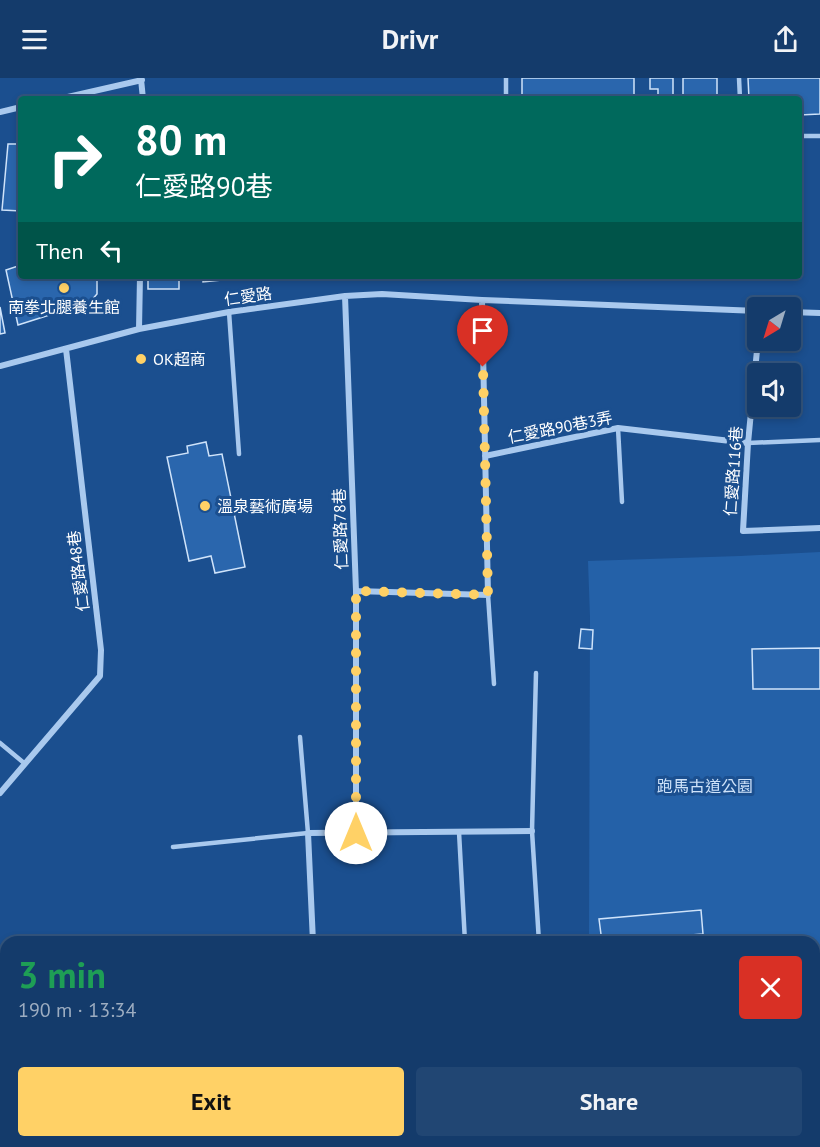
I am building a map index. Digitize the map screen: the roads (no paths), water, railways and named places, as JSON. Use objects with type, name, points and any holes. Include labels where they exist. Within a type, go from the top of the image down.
[{"type":"street","points":[[71,96],[142,79],[143,96]]},
{"type":"street","points":[[0,112],[18,108]]},
{"type":"street","points":[[139,329],[140,279]]},
{"type":"street","name":"仁愛路","points":[[0,366],[139,329],[229,312],[345,296],[382,294],[747,311]]},
{"type":"street","name":"仁愛路78巷","points":[[345,296],[356,591],[356,833]]},
{"type":"street","points":[[356,591],[488,595],[482,300]]},
{"type":"street","points":[[801,312],[820,313]]},
{"type":"street","name":"仁愛路48巷","points":[[0,793],[100,676],[101,650],[66,349]]},
{"type":"street","name":"仁愛路116巷","points":[[757,351],[748,443],[743,531],[820,528]]},
{"type":"street","name":"仁愛路90巷3弄","points":[[485,456],[618,428],[748,443]]},
{"type":"street","points":[[313,936],[308,833],[532,831]]},
{"type":"lane","points":[[506,78],[506,96]]},
{"type":"lane","points":[[739,78],[740,96]]},
{"type":"lane","points":[[802,136],[820,136]]},
{"type":"lane","points":[[229,312],[239,454]]},
{"type":"lane","points":[[618,428],[622,502]]},
{"type":"lane","points":[[748,443],[820,440]]},
{"type":"lane","points":[[488,595],[494,684]]},
{"type":"lane","points":[[536,673],[532,831],[539,936]]},
{"type":"lane","points":[[173,847],[308,833],[300,737]]},
{"type":"lane","points":[[0,743],[24,763]]},
{"type":"lane","points":[[459,832],[465,936]]},
{"type":"place","name":"南拳北腿養生館","points":[[64,288]]},
{"type":"place","name":"OK超商","points":[[141,359]]},
{"type":"place","name":"溫泉藝術廣場","points":[[205,506]]},
{"type":"park label","name":"跑馬古道公園","points":[[705,786]]}]
